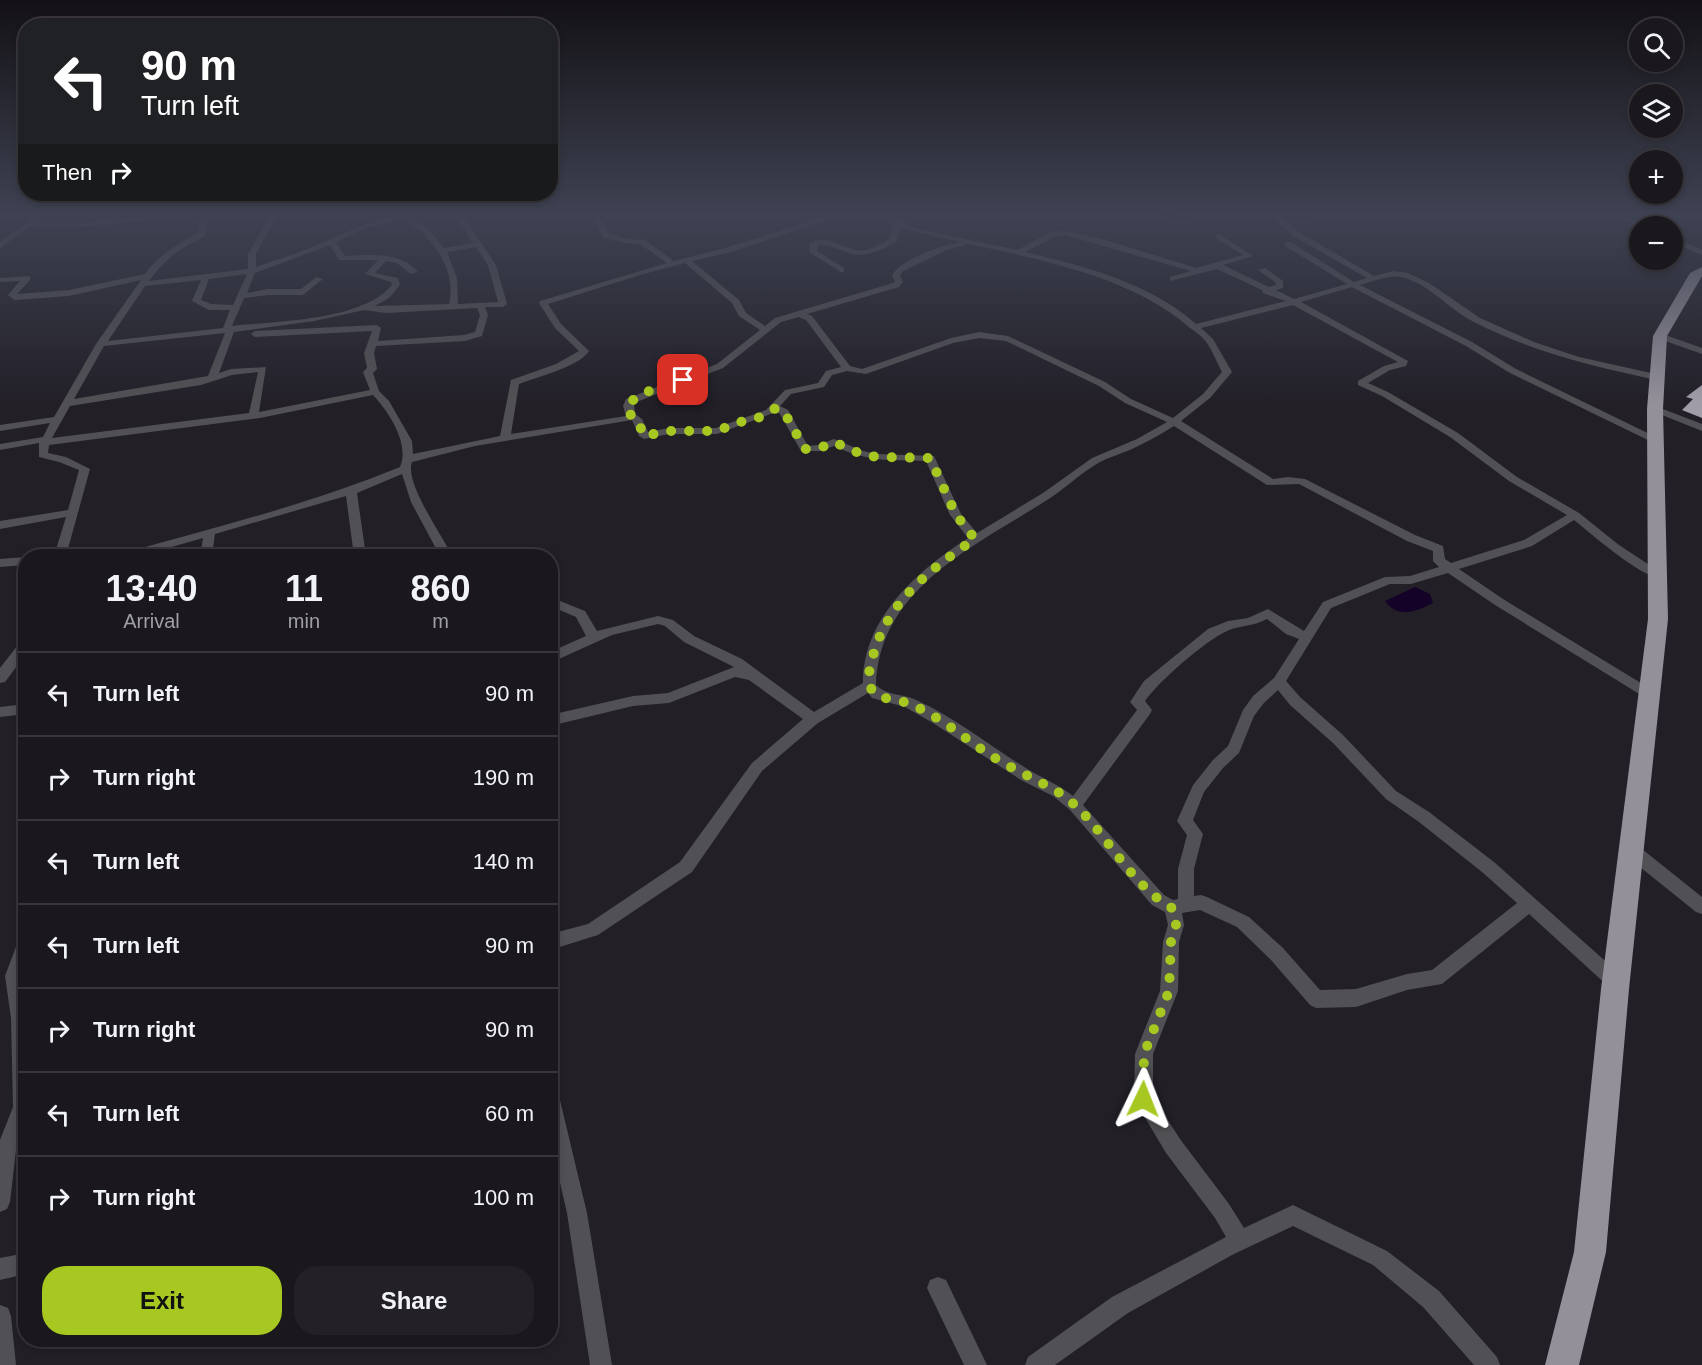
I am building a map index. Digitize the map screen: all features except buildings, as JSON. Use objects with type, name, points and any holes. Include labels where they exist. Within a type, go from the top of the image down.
[{"type":"highway","points":[[1562,1365],[1590,1252],[1616,982],[1658,619],[1655,409],[1660,336],[1694,277]]},
{"type":"street","points":[[62,549],[85,469],[63,459],[43,456],[45,441],[101,344],[148,277]]},
{"type":"street","points":[[0,280],[27,279],[12,295],[14,297],[69,293],[146,280],[206,277],[196,301],[209,307],[236,308]]},
{"type":"street","points":[[213,378],[236,308],[249,277]]},
{"type":"street","points":[[101,344],[228,332],[365,308],[383,299],[396,285],[395,280],[381,277]]},
{"type":"street","points":[[453,307],[456,299],[454,277]]},
{"type":"street","points":[[365,308],[386,310],[503,304],[495,277]]},
{"type":"street","points":[[505,438],[514,382],[559,366],[583,353],[581,348],[558,326],[543,303],[631,277]]},
{"type":"street","points":[[706,277],[736,302],[742,314],[766,330]]},
{"type":"street","points":[[631,416],[629,401],[651,390],[696,377],[720,366],[778,320],[896,285],[899,282],[897,277]]},
{"type":"street","points":[[1106,277],[1173,309],[1197,326],[1225,363],[1227,372],[1215,388],[1175,422],[1126,448],[1096,460],[1057,490],[975,539],[929,571],[911,589],[890,617],[876,644],[869,672],[869,686],[876,694],[909,703],[938,719],[998,760],[1058,792],[1075,806],[1143,886],[1158,900],[1179,906],[1201,902],[1243,922],[1277,954],[1316,999],[1356,998],[1407,982],[1436,978],[1530,903]]},
{"type":"street","points":[[1173,279],[1182,277]]},
{"type":"street","points":[[1239,277],[1292,301],[1403,361],[1403,364],[1388,368],[1361,382],[1454,435],[1513,479],[1575,515],[1615,548],[1657,574]]},
{"type":"street","points":[[1266,291],[1280,286],[1279,281],[1272,277]]},
{"type":"street","points":[[1341,277],[1469,344],[1513,371],[1656,441]]},
{"type":"street","points":[[1370,277],[1374,279]]},
{"type":"street","points":[[1197,326],[1269,309],[1381,277]]},
{"type":"street","points":[[1407,277],[1421,283],[1473,318],[1549,351],[1600,366],[1657,377]]},
{"type":"street","points":[[241,296],[268,292],[303,292],[319,279]]},
{"type":"street","points":[[373,344],[479,334],[484,315],[481,312],[481,305]]},
{"type":"street","points":[[800,314],[809,318],[847,368]]},
{"type":"street","points":[[228,332],[377,328],[369,353],[372,369],[368,372],[375,392],[384,401],[407,441],[407,477],[442,549]]},
{"type":"street","points":[[631,416],[637,419],[644,436],[669,431],[717,431],[761,417],[776,408],[788,392],[821,385],[829,373],[847,368],[863,372],[951,341],[980,335],[1008,339],[1102,384],[1128,401],[1175,422],[1246,464],[1271,483],[1287,480],[1301,481],[1412,538],[1439,549],[1439,561],[1499,602],[1649,695]]},
{"type":"street","points":[[1660,336],[1702,351]]},
{"type":"street","points":[[69,403],[201,382],[231,372],[262,369],[253,416]]},
{"type":"street","points":[[0,447],[253,416],[375,392]]},
{"type":"street","points":[[776,408],[784,412],[805,449],[820,448],[834,442],[861,454],[877,457],[930,458],[956,515],[975,539]]},
{"type":"street","points":[[1655,409],[1702,428]]},
{"type":"street","points":[[151,549],[351,491],[424,454],[505,438],[622,421],[631,416]]},
{"type":"street","points":[[0,428],[59,419]]},
{"type":"street","points":[[351,491],[359,549]]},
{"type":"street","points":[[0,525],[74,512]]},
{"type":"street","points":[[1240,1241],[1222,1211],[1173,1146],[1143,1099],[1144,1054],[1169,991],[1171,942],[1184,884],[1187,855],[1195,834],[1185,821],[1198,789],[1218,764],[1234,749],[1248,714],[1258,700],[1279,682],[1327,605],[1389,580],[1411,580],[1528,543],[1575,515]]},
{"type":"street","points":[[207,549],[210,531]]},
{"type":"street","points":[[0,563],[18,562]]},
{"type":"street","points":[[558,604],[581,614],[594,638]]},
{"type":"street","points":[[1075,806],[1082,793],[1145,710],[1137,702],[1149,685],[1214,632],[1228,625],[1251,622],[1268,613],[1291,631],[1308,638]]},
{"type":"street","points":[[558,654],[609,632],[658,620],[669,623],[689,639],[737,662],[813,719]]},
{"type":"street","points":[[0,678],[18,654]]},
{"type":"street","points":[[558,719],[633,701],[669,698],[734,672],[753,675]]},
{"type":"street","points":[[1279,682],[1295,701],[1338,739],[1391,795],[1424,817],[1530,903],[1616,982]]},
{"type":"street","points":[[558,940],[592,930],[686,867],[757,767],[813,719],[869,686]]},
{"type":"street","points":[[0,712],[18,710]]},
{"type":"street","points":[[1631,850],[1702,907]]},
{"type":"street","points":[[18,965],[14,976],[18,1004]]},
{"type":"street","points":[[0,1202],[6,1150],[18,1120]]},
{"type":"street","points":[[558,1158],[577,1212],[601,1365]]},
{"type":"street","points":[[1036,1365],[1120,1305],[1174,1274],[1293,1215],[1380,1258],[1431,1299],[1489,1365]]},
{"type":"street","points":[[0,1269],[18,1265]]},
{"type":"street","points":[[938,1288],[976,1365]]},
{"type":"street","points":[[0,1316],[5,1365]]},
{"type":"shaded area","points":[[1415,587],[1430,594],[1433,603],[1413,611],[1401,612],[1390,607],[1385,601]]},
{"type":"route","points":[[683,380],[651,390],[629,401],[631,416],[637,419],[644,436],[669,431],[717,431],[761,417],[776,408],[784,412],[805,449],[820,448],[834,442],[861,454],[877,457],[930,458],[956,515],[975,539],[929,571],[911,589],[890,617],[876,644],[869,672],[869,686],[876,694],[909,703],[938,719],[989,754],[1058,792],[1075,806],[1143,886],[1158,900],[1172,908],[1176,925],[1171,942],[1169,991],[1144,1054],[1143,1099]]}]
